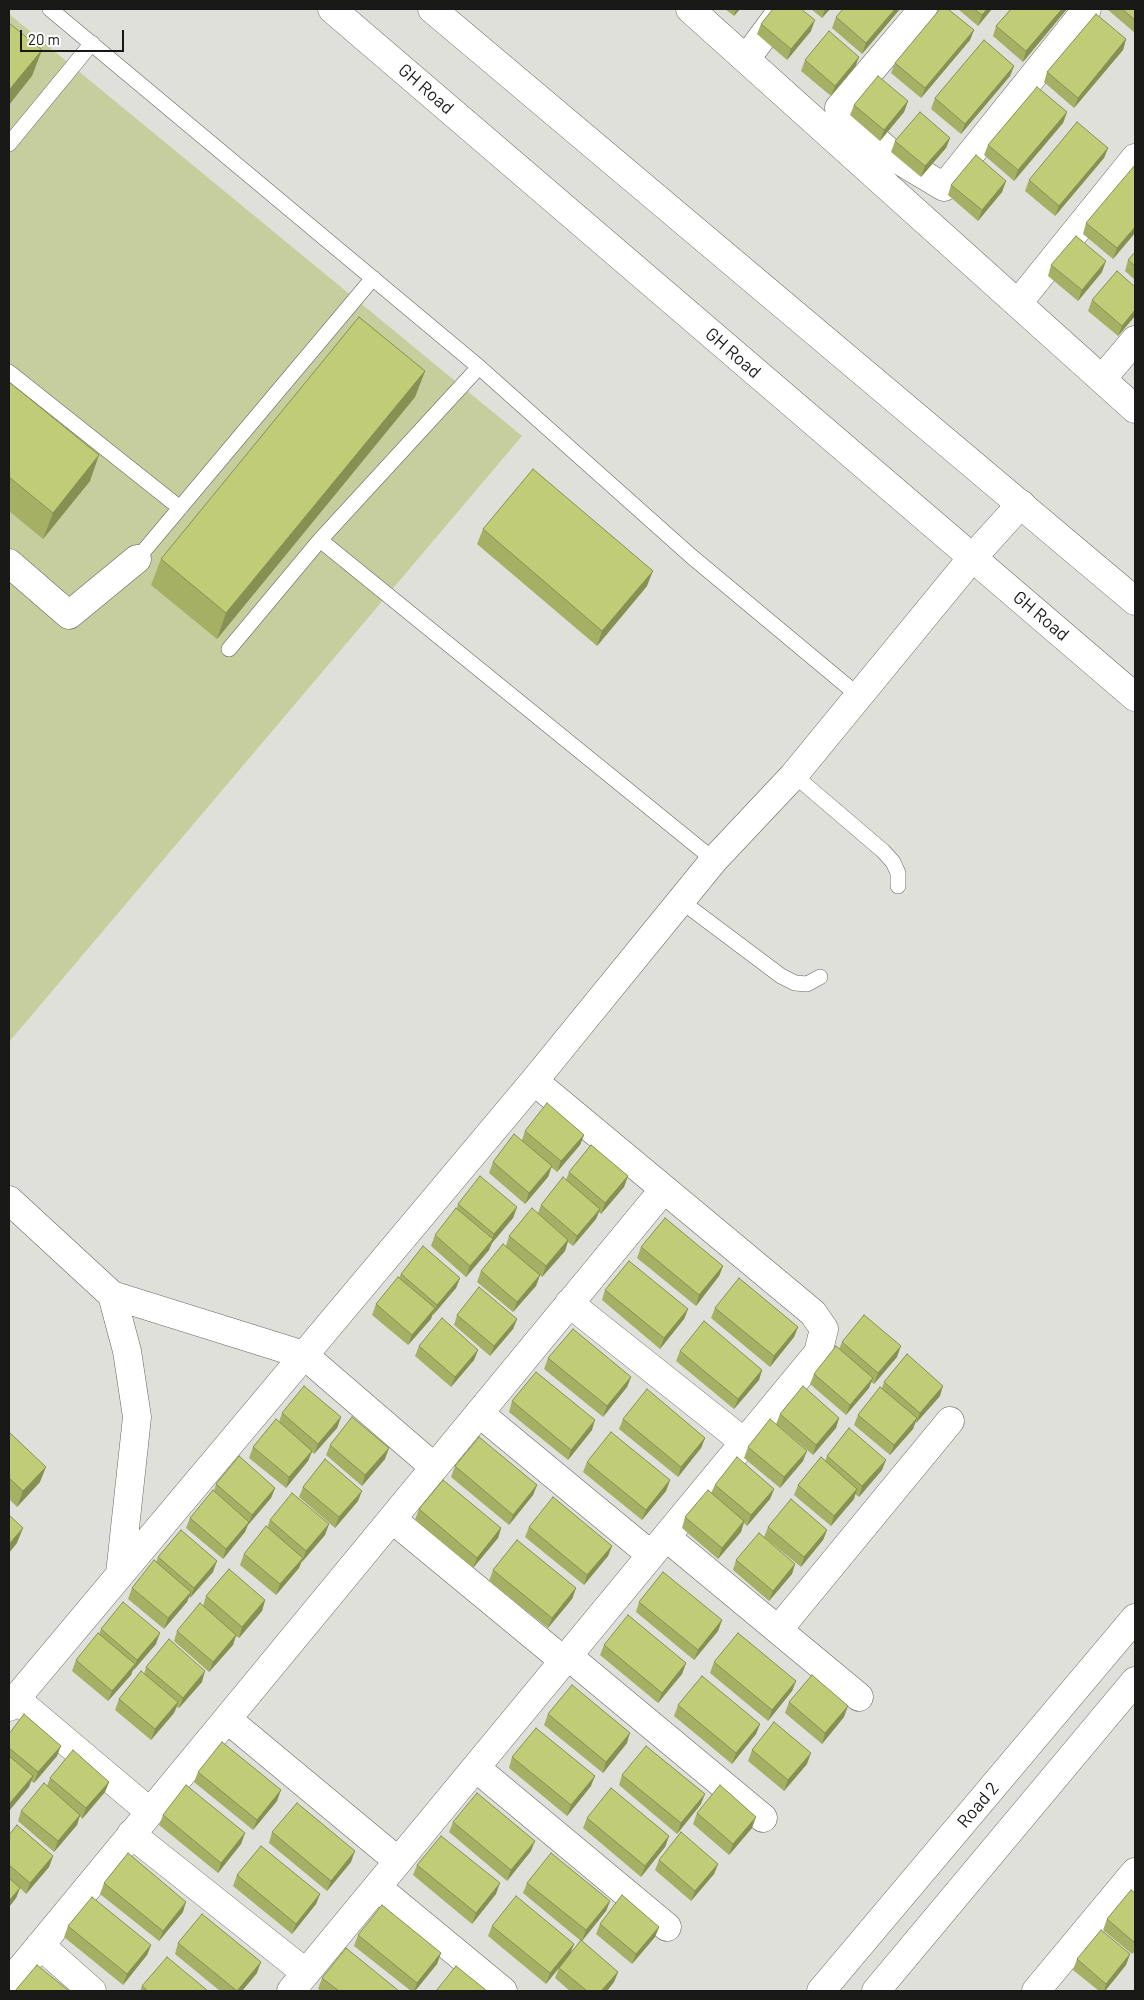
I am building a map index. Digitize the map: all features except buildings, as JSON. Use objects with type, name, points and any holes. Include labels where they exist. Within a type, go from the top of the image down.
[{"type":"street","name":"GH Road","points":[[332,9],[1135,697]]},
{"type":"street","points":[[432,9],[1135,601]]},
{"type":"street","points":[[690,9],[1135,409]]},
{"type":"street","points":[[746,60],[783,9]]},
{"type":"street","points":[[923,9],[839,108],[897,159],[944,188],[1087,9]]},
{"type":"street","points":[[1018,303],[1135,158]]},
{"type":"street","points":[[1102,379],[1135,340]]},
{"type":"street","points":[[150,1812],[12,1703],[534,1081],[714,860],[794,775],[972,558],[1021,504]]},
{"type":"street","points":[[9,563],[69,615],[137,559]]},
{"type":"street","points":[[131,1834],[299,1982],[818,1353],[824,1330],[813,1313],[534,1081]]},
{"type":"street","points":[[9,1983],[664,1189]]},
{"type":"street","points":[[9,1200],[112,1295],[304,1355],[434,1467]]},
{"type":"street","points":[[112,1295],[127,1350],[138,1417],[120,1574]]},
{"type":"street","points":[[569,1304],[744,1442]]},
{"type":"street","points":[[478,1413],[658,1546],[778,1630],[859,1697]]},
{"type":"street","points":[[778,1630],[950,1421]]},
{"type":"street","points":[[392,1519],[763,1818]]},
{"type":"street","name":"Road 2","points":[[821,1991],[1135,1618]]},
{"type":"street","points":[[876,1991],[1135,1681]]},
{"type":"street","points":[[227,1719],[398,1861]]},
{"type":"street","points":[[476,1768],[667,1927]]},
{"type":"street","points":[[1042,1989],[1134,1876]]},
{"type":"street","points":[[378,1887],[503,1991]]},
{"type":"street","points":[[40,1945],[92,1991]]},
{"type":"lane","points":[[50,9],[479,366],[691,556],[859,696]]},
{"type":"lane","points":[[9,144],[92,43]]},
{"type":"lane","points":[[137,559],[374,278]]},
{"type":"lane","points":[[229,650],[320,540],[479,366]]},
{"type":"lane","points":[[9,372],[180,508]]},
{"type":"lane","points":[[320,540],[714,860]]},
{"type":"lane","points":[[794,775],[884,851],[893,862],[898,874],[898,886]]},
{"type":"lane","points":[[681,901],[780,976],[795,983],[807,984],[820,977]]},
{"type":"green space","points":[[9,14],[522,436],[9,1042]]}]
